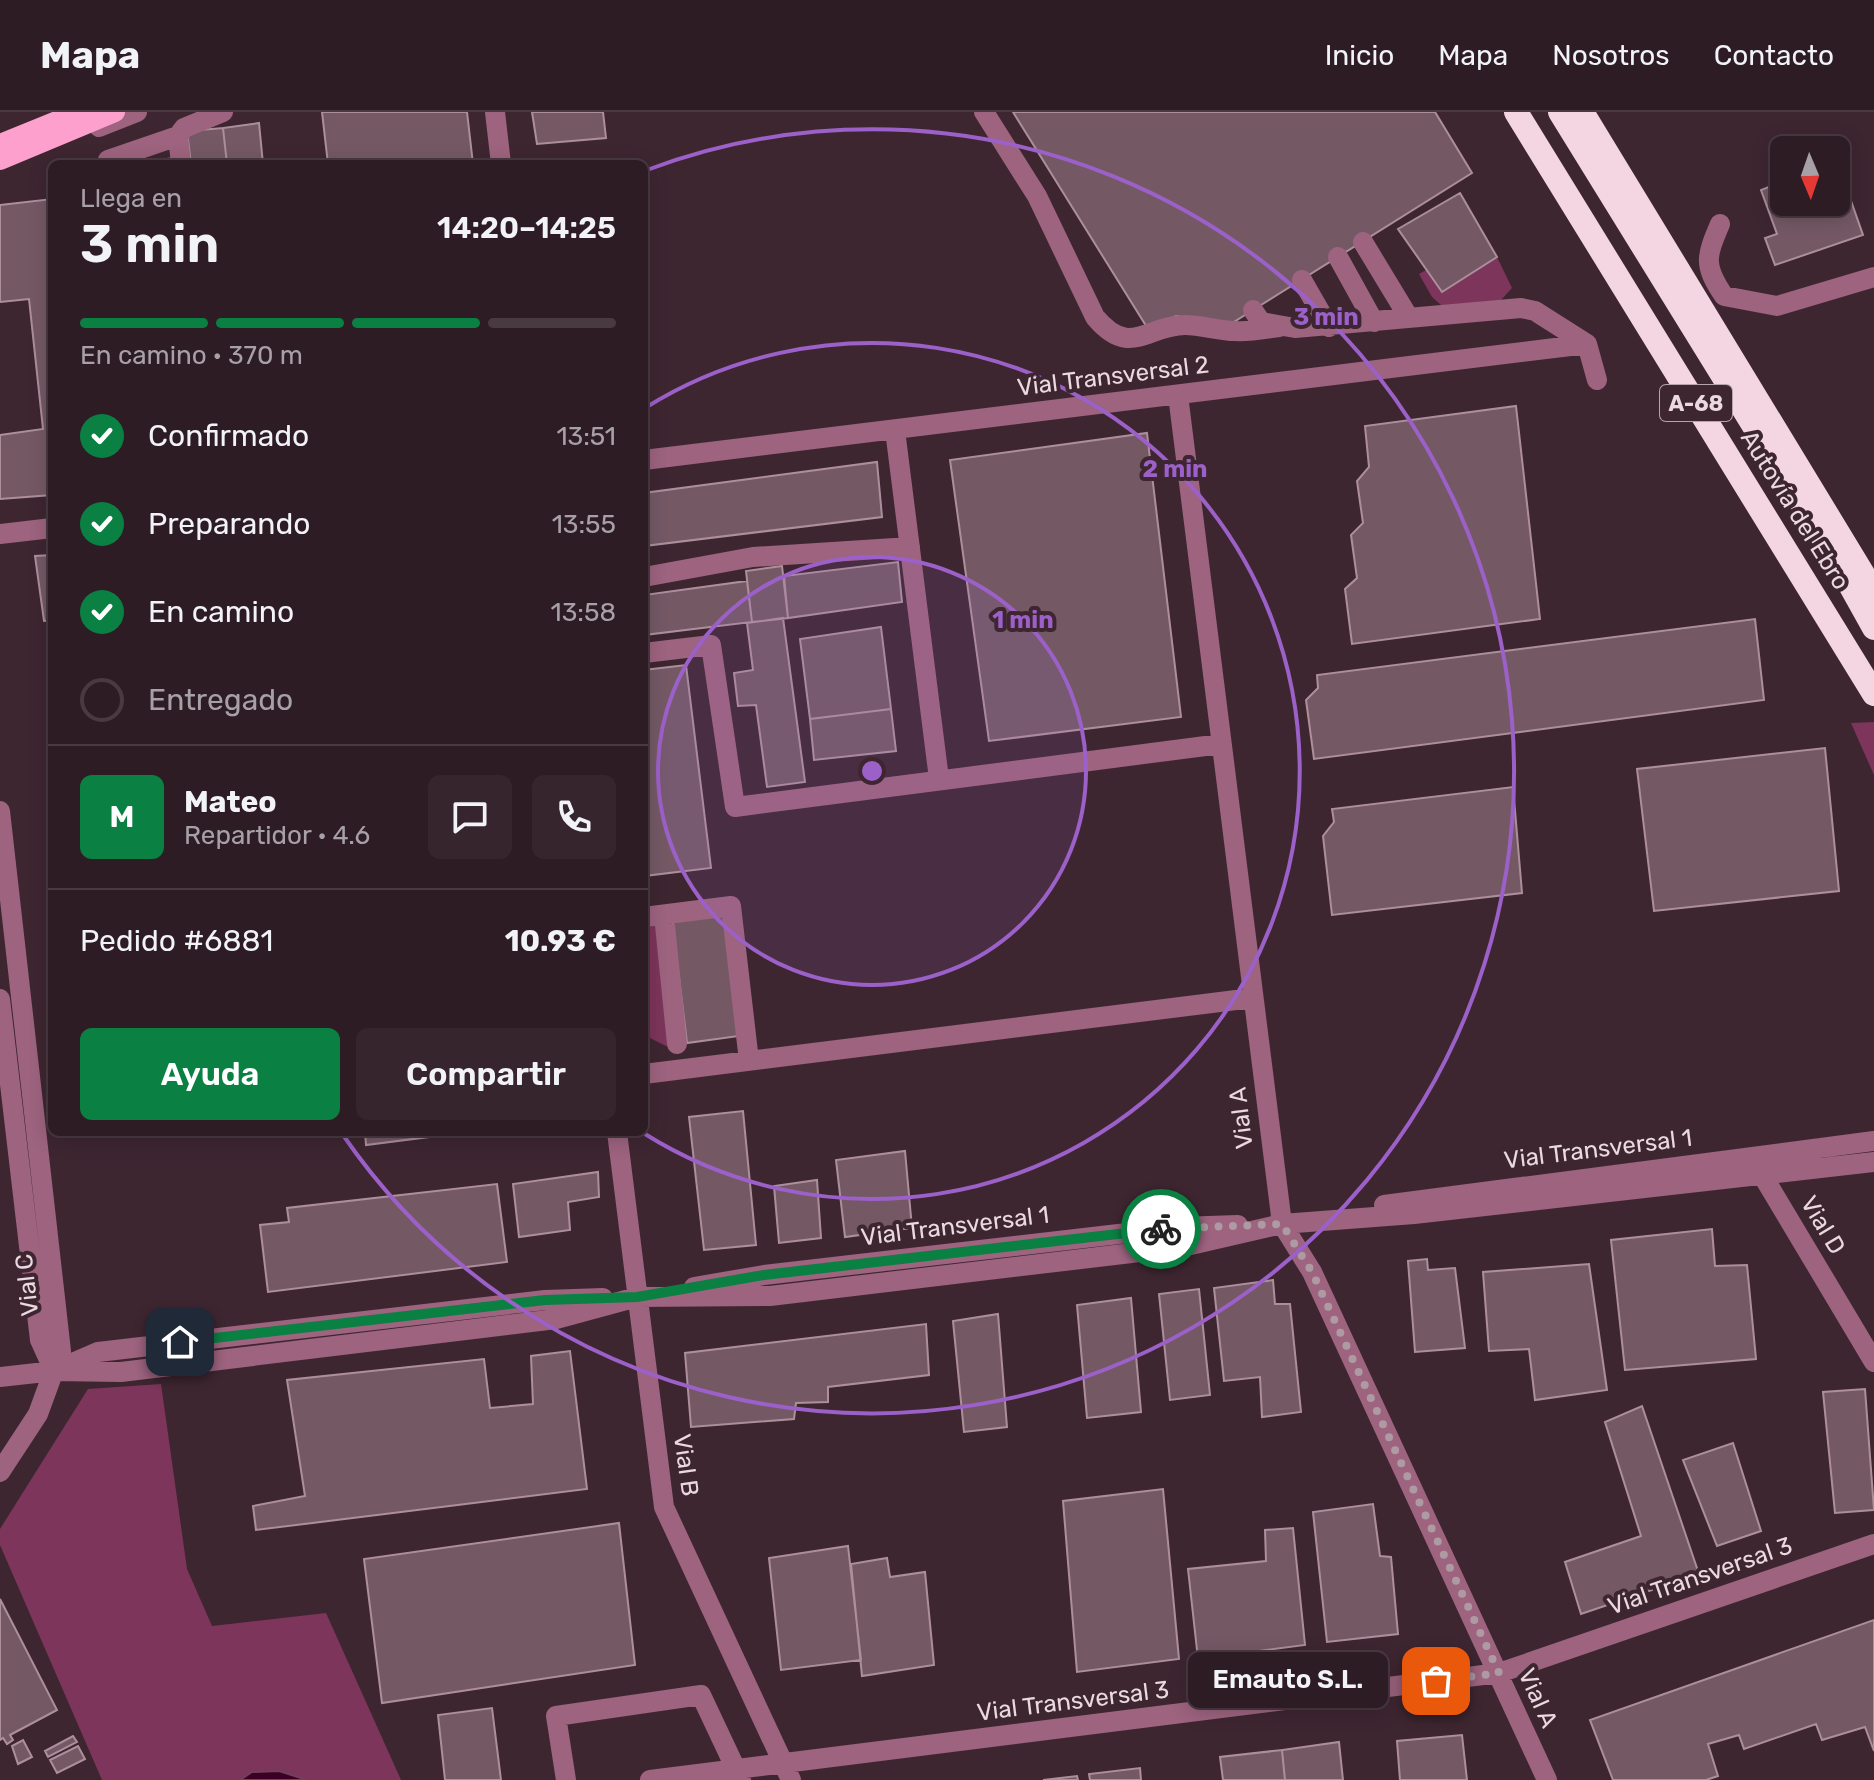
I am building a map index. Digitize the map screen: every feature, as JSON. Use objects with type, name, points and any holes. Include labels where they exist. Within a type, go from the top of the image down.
[{"type":"highway","name":"Autovía del Ebro","points":[[1516,112],[1874,694]]},
{"type":"highway","name":"Autovía del Ebro","points":[[1560,112],[1822,536],[1874,628]]},
{"type":"highway","points":[[1582,112],[1874,592]]},
{"type":"main road","points":[[0,144],[79,112]]},
{"type":"main road","points":[[0,160],[110,118]]},
{"type":"street","points":[[137,112],[110,118],[115,158],[178,136],[184,128],[223,112]]},
{"type":"street","points":[[495,112],[501,160]]},
{"type":"street","points":[[984,112],[1037,196],[1095,317],[1105,330],[1124,338],[1142,339],[1183,325],[1233,331],[1329,327],[1521,308],[1535,311],[1587,344],[1597,380]]},
{"type":"street","points":[[178,136],[181,160]]},
{"type":"street","points":[[1720,224],[1706,255],[1714,282],[1724,296],[1777,306],[1874,277]]},
{"type":"street","points":[[1363,242],[1409,318]]},
{"type":"street","points":[[1338,257],[1374,322]]},
{"type":"street","points":[[1302,280],[1329,327]]},
{"type":"street","points":[[1253,310],[1261,322],[1279,327]]},
{"type":"street","name":"Vial Transversal 2","points":[[648,460],[1587,344]]},
{"type":"street","name":"Vial A","points":[[1178,395],[1282,1224],[1312,1272],[1547,1780]]},
{"type":"street","points":[[895,430],[939,779]]},
{"type":"street","points":[[0,534],[48,528]]},
{"type":"street","points":[[648,576],[753,557],[910,547]]},
{"type":"street","points":[[648,653],[711,645],[735,807],[1221,744]]},
{"type":"street","name":"Vial C","points":[[0,811],[61,1351],[38,1414],[0,1472]]},
{"type":"street","points":[[677,1044],[654,916],[731,906],[749,1061]]},
{"type":"street","points":[[648,1074],[1252,998]]},
{"type":"street","name":"Vial C","points":[[0,999],[40,1340],[54,1371]]},
{"type":"street","name":"Vial B","points":[[617,1136],[664,1507],[787,1772]]},
{"type":"street","name":"Vial Transversal 1","points":[[0,1377],[54,1371],[121,1372],[556,1319],[637,1297],[802,1292],[1182,1247],[1282,1224],[1430,1197],[1874,1141]]},
{"type":"street","name":"Vial D","points":[[1750,1156],[1874,1362]]},
{"type":"street","name":"Vial Transversal 1","points":[[1282,1224],[1414,1214],[1874,1162]]},
{"type":"street","name":"Vial Transversal 3","points":[[650,1780],[787,1772],[1499,1673],[1874,1544]]},
{"type":"street","points":[[566,1780],[556,1716],[701,1695],[738,1775]]},
{"type":"shaded area","points":[[1497,257],[1512,288],[1501,300],[1442,306],[1432,297],[1419,274],[1428,269],[1442,292]]},
{"type":"shaded area","points":[[1874,722],[1874,775],[1851,723]]},
{"type":"shaded area","points":[[648,921],[659,921],[674,1050],[648,1037]]},
{"type":"shaded area","points":[[161,1384],[187,1569],[212,1626],[326,1613],[401,1780],[102,1780],[0,1545],[0,1529],[88,1389]]},
{"type":"shaded area","points":[[279,1771],[307,1780],[240,1780],[252,1772]]},
{"type":"building","points":[[322,112],[467,112],[473,160],[328,160]]},
{"type":"building","points":[[532,112],[603,112],[606,138],[537,144]]},
{"type":"building","points":[[1013,112],[1435,112],[1472,173],[1229,325],[1176,316],[1148,329]]},
{"type":"building","points":[[259,123],[263,160],[227,160],[223,128]]},
{"type":"building","points":[[223,128],[227,160],[191,160],[187,131]]},
{"type":"building","points":[[1770,186],[1770,215],[1761,190]]},
{"type":"building","points":[[1460,193],[1497,257],[1442,292],[1398,229]]},
{"type":"building","points":[[1850,198],[1863,235],[1775,265],[1765,238],[1777,234],[1770,216],[1850,216]]},
{"type":"building","points":[[48,199],[48,495],[0,499],[0,435],[43,429],[29,299],[0,302],[0,205]]},
{"type":"building","points":[[1516,406],[1540,619],[1352,644],[1345,589],[1357,578],[1351,535],[1363,523],[1357,481],[1369,467],[1365,426]]},
{"type":"building","points":[[1147,433],[1181,717],[989,741],[950,460]]},
{"type":"building","points":[[877,462],[882,517],[648,546],[648,492]]},
{"type":"building","points":[[48,555],[48,620],[44,621],[35,556]]},
{"type":"building","points":[[898,562],[902,602],[788,618],[784,576]]},
{"type":"building","points":[[782,566],[788,618],[752,622],[746,571]]},
{"type":"building","points":[[747,581],[752,622],[648,635],[648,594]]},
{"type":"building","points":[[783,618],[805,782],[767,787],[756,705],[738,706],[734,673],[753,670],[747,623]]},
{"type":"building","points":[[1755,619],[1764,700],[1314,759],[1306,700],[1318,688],[1317,675]]},
{"type":"building","points":[[881,627],[891,709],[810,719],[800,639]]},
{"type":"building","points":[[686,665],[711,868],[648,876],[648,670]]},
{"type":"building","points":[[891,709],[896,751],[814,760],[810,719]]},
{"type":"building","points":[[1825,748],[1839,891],[1654,911],[1637,769]]},
{"type":"building","points":[[1513,787],[1522,893],[1332,915],[1323,836],[1334,822],[1332,809]]},
{"type":"building","points":[[724,912],[739,1036],[687,1043],[672,920]]},
{"type":"building","points":[[743,1111],[756,1245],[704,1250],[689,1117]]},
{"type":"building","points":[[365,1136],[436,1136],[366,1145]]},
{"type":"building","points":[[905,1151],[912,1228],[845,1237],[836,1160]]},
{"type":"building","points":[[598,1172],[599,1197],[568,1202],[570,1230],[519,1237],[513,1184]]},
{"type":"building","points":[[817,1180],[821,1238],[779,1243],[774,1186]]},
{"type":"building","points":[[497,1184],[507,1262],[268,1292],[260,1225],[289,1222],[287,1208]]},
{"type":"building","points":[[1712,1229],[1715,1266],[1747,1265],[1756,1359],[1625,1370],[1611,1240]]},
{"type":"building","points":[[1427,1259],[1428,1270],[1455,1268],[1465,1348],[1415,1352],[1408,1261]]},
{"type":"building","points":[[1589,1264],[1607,1390],[1535,1400],[1529,1349],[1489,1351],[1483,1272]]},
{"type":"building","points":[[1273,1280],[1275,1304],[1290,1304],[1301,1412],[1262,1417],[1260,1377],[1224,1381],[1214,1288]]},
{"type":"building","points":[[1199,1289],[1210,1395],[1170,1400],[1159,1294]]},
{"type":"building","points":[[1131,1298],[1141,1412],[1087,1418],[1077,1305]]},
{"type":"building","points":[[998,1314],[1007,1427],[964,1432],[953,1321]]},
{"type":"building","points":[[926,1324],[929,1375],[828,1387],[828,1402],[796,1403],[794,1419],[691,1427],[685,1353]]},
{"type":"building","points":[[570,1351],[587,1489],[256,1530],[253,1506],[305,1496],[287,1380],[484,1359],[490,1408],[533,1404],[531,1356]]},
{"type":"building","points":[[1865,1389],[1874,1510],[1835,1513],[1823,1392]]},
{"type":"building","points":[[1642,1406],[1699,1574],[1581,1614],[1565,1562],[1641,1536],[1605,1422]]},
{"type":"building","points":[[1733,1443],[1761,1531],[1717,1546],[1683,1460]]},
{"type":"building","points":[[1163,1489],[1179,1659],[1077,1672],[1063,1501]]},
{"type":"building","points":[[1373,1504],[1380,1556],[1391,1557],[1398,1634],[1327,1642],[1313,1512]]},
{"type":"building","points":[[619,1523],[635,1665],[382,1703],[364,1559]]},
{"type":"building","points":[[1293,1528],[1305,1645],[1198,1659],[1188,1569],[1266,1561],[1265,1530]]},
{"type":"building","points":[[848,1546],[861,1660],[781,1670],[769,1558]]},
{"type":"building","points":[[887,1558],[890,1577],[925,1572],[934,1665],[862,1676],[851,1564]]},
{"type":"building","points":[[0,1599],[57,1710],[10,1735],[13,1740],[7,1744],[3,1738],[0,1740]]},
{"type":"building","points":[[1874,1620],[1874,1751],[1865,1727],[1822,1740],[1816,1724],[1744,1749],[1739,1735],[1708,1744],[1718,1776],[1706,1780],[1613,1780],[1590,1720]]},
{"type":"building","points":[[492,1708],[501,1780],[445,1780],[438,1715]]},
{"type":"building","points":[[1462,1735],[1467,1780],[1400,1780],[1397,1741]]},
{"type":"building","points":[[73,1736],[77,1742],[48,1757],[45,1751]]},
{"type":"building","points":[[23,1740],[32,1757],[18,1764],[12,1746]]},
{"type":"building","points":[[1339,1742],[1343,1780],[1285,1780],[1282,1750]]},
{"type":"building","points":[[78,1746],[85,1759],[57,1773],[50,1760]]},
{"type":"building","points":[[1282,1750],[1285,1780],[1223,1780],[1220,1757]]},
{"type":"building","points":[[1140,1768],[1141,1780],[1090,1780],[1089,1774]]},
{"type":"building","points":[[1077,1776],[1078,1780],[1043,1780]]},
{"type":"way so far","points":[[1161,1229],[1282,1224],[1312,1272],[1499,1673],[1436,1681]]},
{"type":"place","name":"Emauto S.L.","points":[[1436,1681]]},
{"type":"route","points":[[180,1342],[545,1300],[637,1297],[764,1275],[1161,1229]]}]
